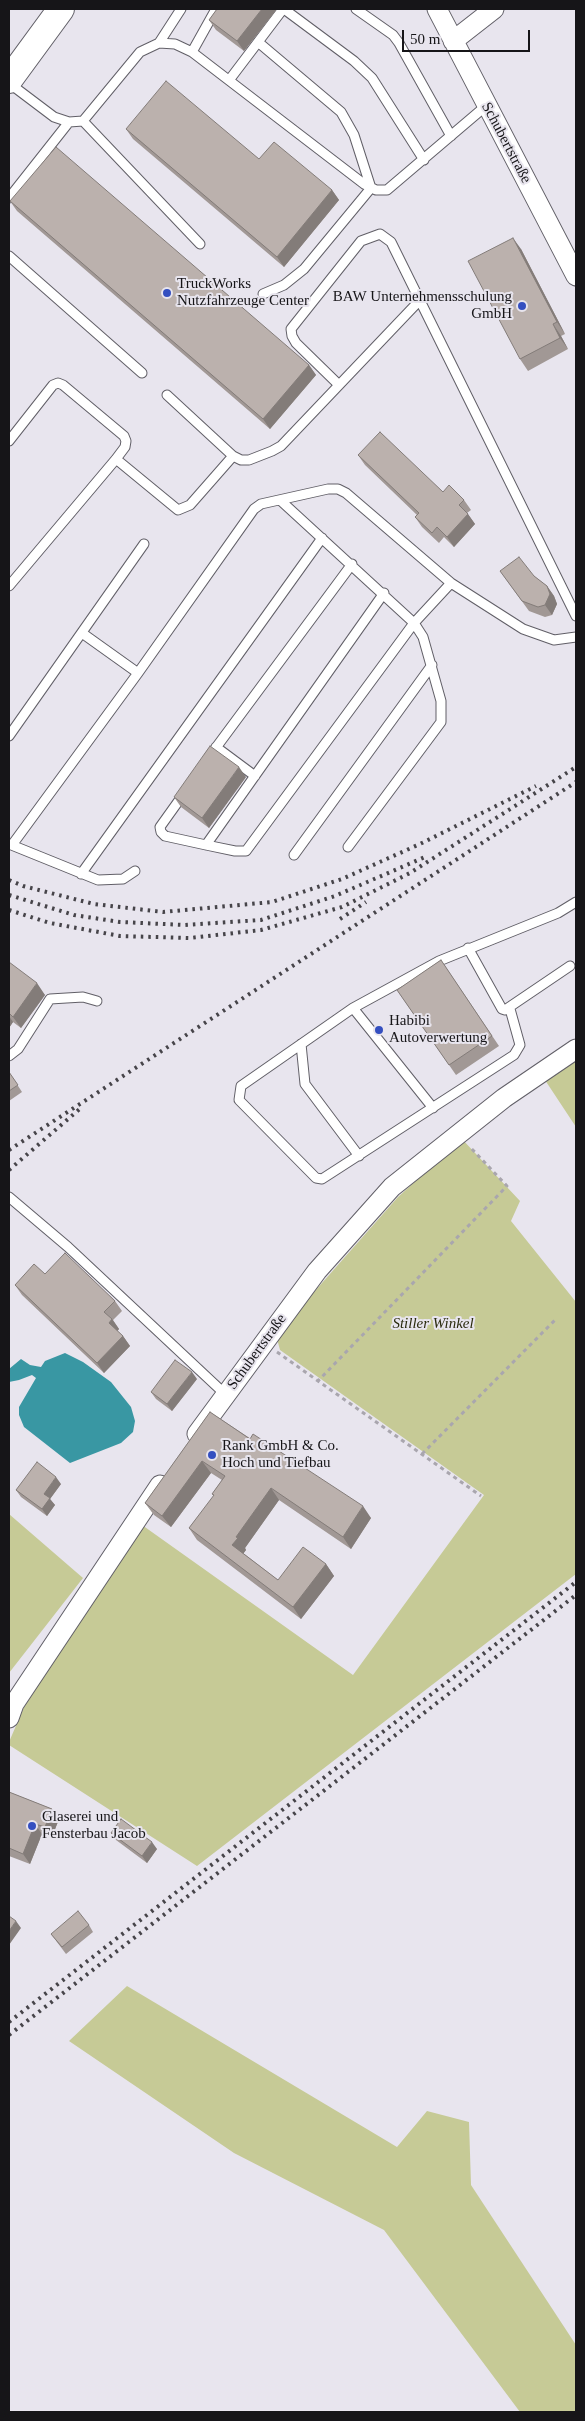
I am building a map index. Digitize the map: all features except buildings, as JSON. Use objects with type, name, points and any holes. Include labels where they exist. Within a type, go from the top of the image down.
[{"type":"street","points":[[9,82],[61,9]]},
{"type":"street","name":"Schubertstraße","points":[[437,9],[576,276]]},
{"type":"street","points":[[453,41],[494,9]]},
{"type":"street","name":"Schubertstraße","points":[[184,1451],[317,1271],[392,1187],[504,1098],[576,1049]]},
{"type":"street","points":[[9,1718],[14,1704],[173,1467]]},
{"type":"lane","points":[[159,43],[181,9]]},
{"type":"lane","points":[[192,52],[216,9]]},
{"type":"lane","points":[[230,79],[283,9],[354,61],[372,78],[424,160]]},
{"type":"lane","points":[[356,9],[392,35],[399,43],[452,136]]},
{"type":"lane","points":[[258,42],[332,102],[341,112],[354,135],[370,188]]},
{"type":"lane","points":[[9,82],[54,117],[69,122],[83,121],[140,52],[159,43],[174,44],[192,52],[230,79],[370,188],[387,190],[487,106]]},
{"type":"lane","points":[[83,121],[200,244]]},
{"type":"lane","points":[[9,198],[69,122]]},
{"type":"lane","points":[[263,294],[284,285],[304,269],[370,188]]},
{"type":"lane","points":[[339,385],[296,344],[291,329],[361,241],[380,234],[391,242],[576,616]]},
{"type":"lane","points":[[9,256],[142,373]]},
{"type":"lane","points":[[167,395],[233,456],[241,460],[249,460],[281,446],[420,300]]},
{"type":"lane","points":[[9,441],[52,385],[58,383],[63,385],[124,436],[125,447],[9,586]]},
{"type":"lane","points":[[116,459],[178,510],[190,505],[233,456]]},
{"type":"lane","points":[[135,871],[124,880],[98,880],[10,844],[138,673],[254,509],[280,500],[328,489],[338,489],[346,493],[451,584],[523,629],[554,640],[576,637]]},
{"type":"lane","points":[[280,500],[384,593],[414,623],[422,637],[432,665],[440,701],[441,722],[348,847]]},
{"type":"lane","points":[[81,874],[322,538]]},
{"type":"lane","points":[[9,736],[144,544]]},
{"type":"lane","points":[[205,763],[352,564]]},
{"type":"lane","points":[[188,787],[160,827],[161,832],[165,836],[235,851],[246,851],[414,623],[451,584]]},
{"type":"lane","points":[[206,845],[384,593]]},
{"type":"lane","points":[[82,633],[138,673]]},
{"type":"lane","points":[[294,855],[432,665]]},
{"type":"lane","points":[[216,747],[254,776]]},
{"type":"lane","points":[[510,1009],[520,1045],[518,1051],[327,1176],[316,1178],[239,1100],[242,1086],[353,1008],[439,961],[558,913],[576,902]]},
{"type":"lane","points":[[468,948],[502,1009],[510,1009],[570,966]]},
{"type":"lane","points":[[9,1056],[18,1049],[50,1000],[83,997],[97,1001]]},
{"type":"lane","points":[[353,1008],[433,1108]]},
{"type":"lane","points":[[301,1044],[305,1084],[359,1156]]},
{"type":"lane","points":[[9,1197],[68,1247],[226,1395]]},
{"type":"path","points":[[317,1382],[507,1186],[458,1135]]},
{"type":"path","points":[[422,1454],[557,1318]]},
{"type":"path","points":[[264,1343],[481,1496]]},
{"type":"green space","points":[[576,1055],[576,1127],[543,1077]]},
{"type":"green space","name":"Stiller Winkel","points":[[462,1139],[520,1201],[511,1221],[576,1302],[576,1574],[197,1866],[9,1745],[9,1742],[24,1707],[142,1525],[353,1675],[484,1495],[280,1350],[276,1335],[398,1197]]},
{"type":"green space","points":[[9,1514],[83,1578],[9,1673]]},
{"type":"green space","points":[[127,1986],[397,2147],[427,2111],[469,2122],[471,2185],[576,2345],[576,2412],[520,2412],[384,2230],[234,2153],[69,2041]]},
{"type":"water","points":[[65,1353],[83,1362],[111,1382],[131,1407],[135,1421],[133,1432],[121,1443],[70,1463],[24,1427],[19,1415],[19,1407],[36,1378],[32,1375],[9,1382],[9,1369],[21,1359],[30,1365],[41,1367],[45,1361]]},
{"type":"railway","points":[[9,910],[50,923],[120,936],[190,938],[261,930],[342,907],[410,873],[576,767]]},
{"type":"railway","points":[[9,1150],[576,782]]},
{"type":"railway","points":[[9,880],[23,886],[94,904],[163,912],[272,902],[342,879],[420,844],[536,786]]},
{"type":"railway","points":[[9,895],[74,915],[120,922],[185,925],[261,920],[335,896],[425,857]]},
{"type":"railway","points":[[340,919],[366,902]]},
{"type":"railway","points":[[9,1170],[82,1107]]},
{"type":"railway","points":[[9,2022],[576,1582]]},
{"type":"railway","points":[[9,2035],[576,1595]]},
{"type":"place","name":"TruckWorks Nutzfahrzeuge Center","points":[[167,293]]},
{"type":"place","name":"BAW Unternehmensschulung GmbH","points":[[522,306]]},
{"type":"place","name":"Habibi Autoverwertung","points":[[379,1030]]},
{"type":"place","name":"Rank GmbH & Co. Hoch und Tiefbau","points":[[212,1455]]},
{"type":"place","name":"Glaserei und Fensterbau Jacob","points":[[32,1826]]}]
